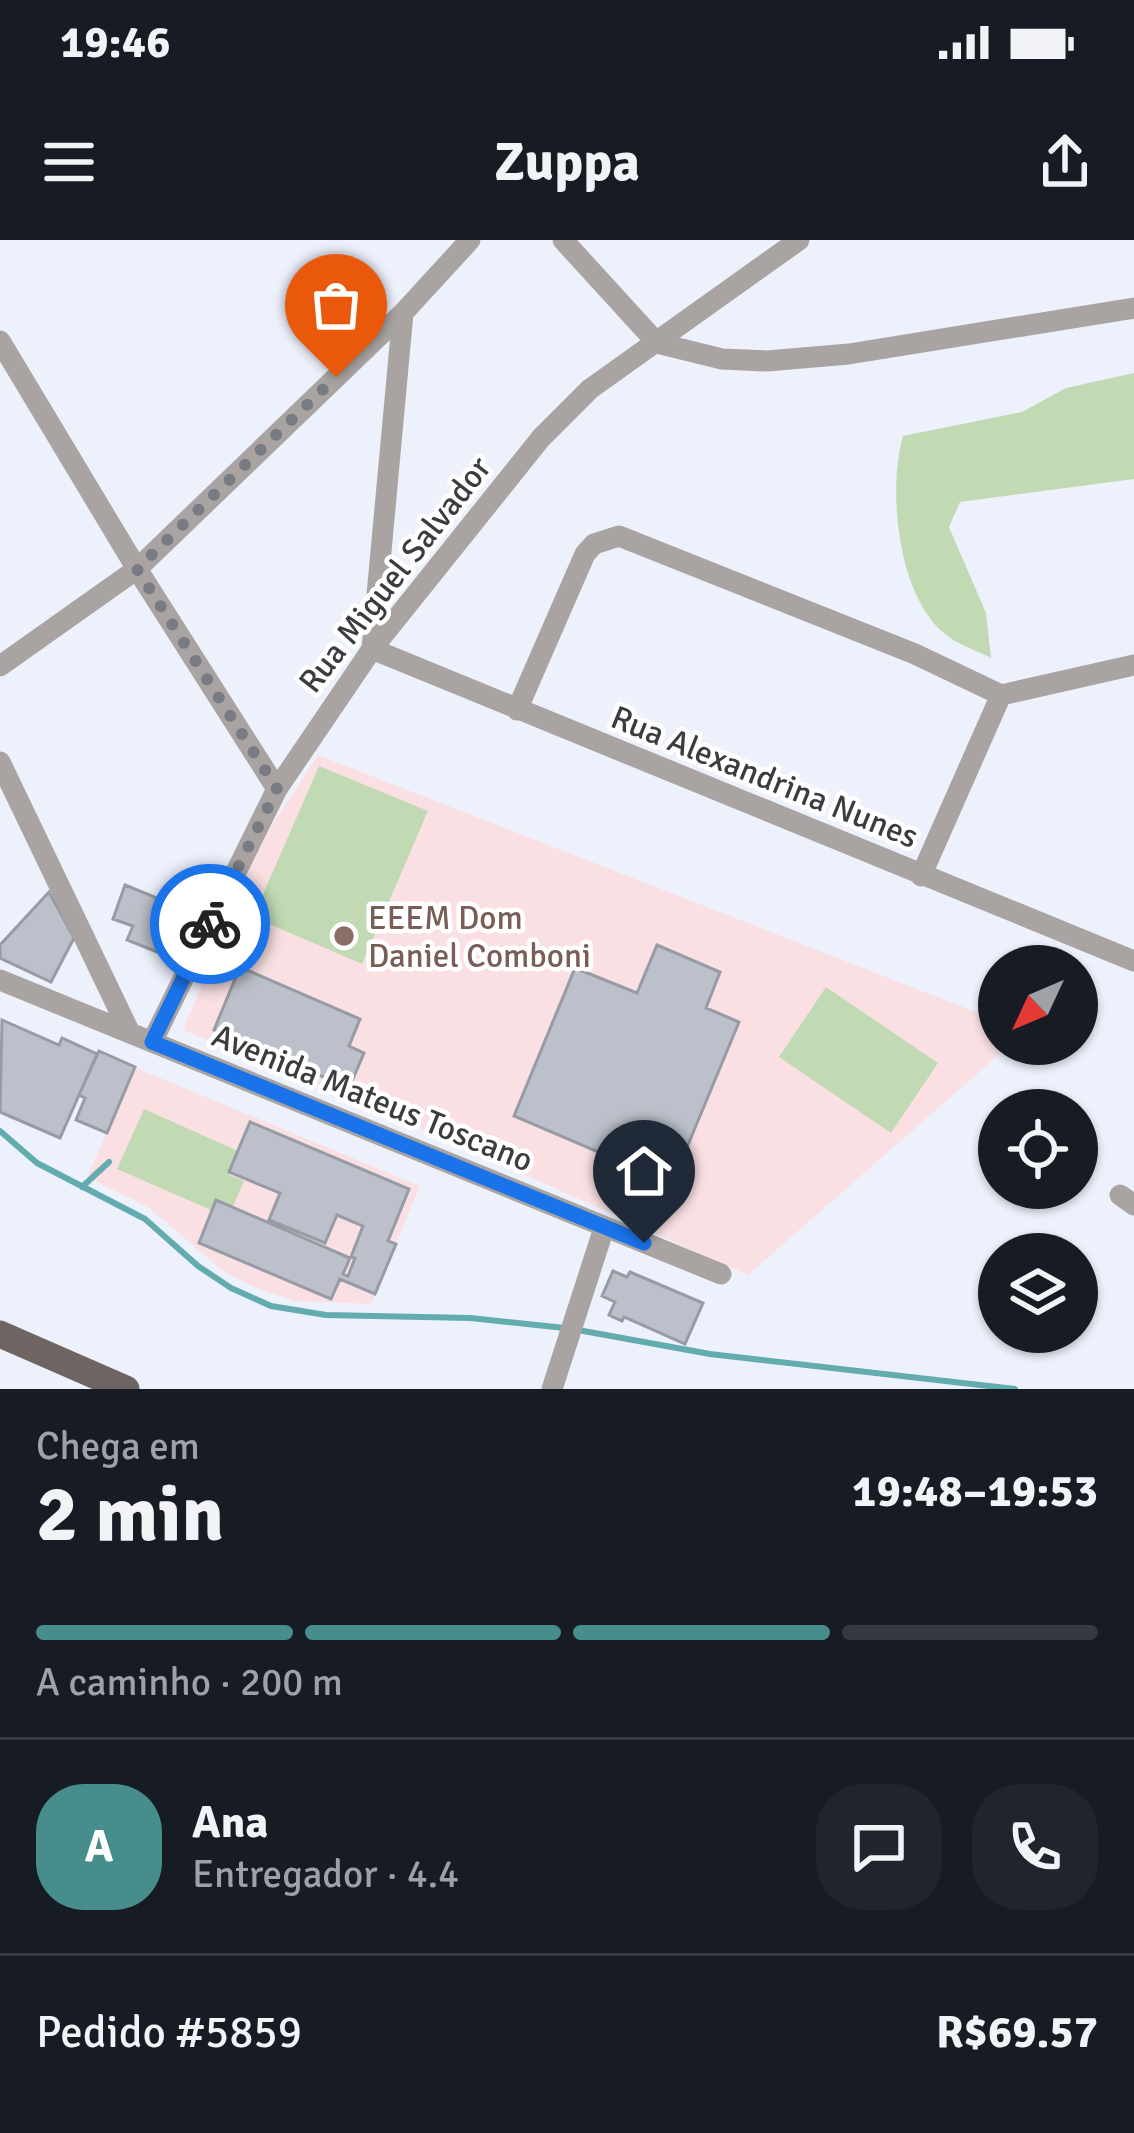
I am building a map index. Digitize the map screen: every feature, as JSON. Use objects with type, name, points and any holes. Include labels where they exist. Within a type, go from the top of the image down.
[{"type":"main road","points":[[0,1334],[126,1389]]},
{"type":"street","points":[[0,666],[137,569],[403,313],[470,240]]},
{"type":"street","points":[[563,240],[657,343],[699,356],[767,361],[849,354],[1134,308]]},
{"type":"street","name":"Rua Miguel Salvador","points":[[152,1042],[277,789],[372,649],[541,438],[590,389],[799,240]]},
{"type":"street","points":[[372,649],[403,313]]},
{"type":"street","points":[[0,341],[277,789]]},
{"type":"street","points":[[517,710],[579,564],[594,544],[619,536],[873,637],[1000,695],[1134,665]]},
{"type":"street","name":"Rua Alexandrina Nunes","points":[[372,649],[1134,961]]},
{"type":"street","points":[[921,876],[1000,695]]},
{"type":"street","points":[[0,762],[130,1033]]},
{"type":"street","name":"Avenida Mateus Toscano","points":[[0,980],[722,1274]]},
{"type":"street","points":[[552,1389],[604,1228]]},
{"type":"shaded area","points":[[318,755],[978,1013],[978,1065],[987,1065],[748,1275],[378,1109],[183,1030],[261,842]]},
{"type":"shaded area","points":[[136,1068],[420,1186],[371,1304],[295,1301],[256,1288],[223,1271],[148,1207],[87,1177]]},
{"type":"green space","points":[[1134,373],[1134,479],[960,502],[949,527],[986,613],[991,658],[949,637],[918,599],[901,544],[896,486],[903,436],[1022,412],[1066,388]]},
{"type":"green space","points":[[319,766],[428,811],[362,964],[253,917]]},
{"type":"green space","points":[[826,987],[938,1063],[891,1133],[779,1057]]},
{"type":"green space","points":[[144,1109],[238,1151],[229,1175],[244,1181],[233,1207],[216,1200],[211,1210],[117,1169]]},
{"type":"building","points":[[125,885],[184,909],[167,956],[127,940],[133,926],[113,919]]},
{"type":"building","points":[[49,892],[74,938],[51,982],[0,958],[0,945]]},
{"type":"building","points":[[657,945],[720,972],[706,1008],[739,1022],[685,1152],[623,1126],[610,1157],[514,1116],[575,968],[637,993]]},
{"type":"building","points":[[240,967],[360,1019],[349,1046],[364,1053],[349,1088],[214,1030]]},
{"type":"building","points":[[2,1020],[59,1045],[62,1038],[97,1054],[60,1138],[0,1112]]},
{"type":"building","points":[[99,1051],[135,1067],[107,1133],[76,1120],[85,1098],[79,1095]]},
{"type":"building","points":[[250,1122],[409,1189],[388,1241],[396,1244],[375,1294],[340,1279],[331,1299],[199,1243],[216,1200],[350,1258],[343,1274],[348,1276],[363,1226],[337,1215],[325,1243],[269,1220],[280,1193],[229,1172]]},
{"type":"building","points":[[613,1271],[627,1277],[630,1272],[703,1303],[685,1344],[609,1315],[615,1302],[602,1296]]},
{"type":"waterway","points":[[0,1131],[37,1163],[145,1219],[198,1266],[271,1306],[326,1315],[470,1318],[565,1328]]},
{"type":"waterway","points":[[82,1187],[109,1162]]},
{"type":"waterway","points":[[578,1330],[710,1354],[1015,1389]]},
{"type":"way so far","points":[[210,924],[277,789],[137,569],[336,377]]},
{"type":"place","name":"EEEM Dom Daniel Comboni","points":[[344,936]]},
{"type":"route","points":[[210,924],[152,1042],[644,1243]]}]
